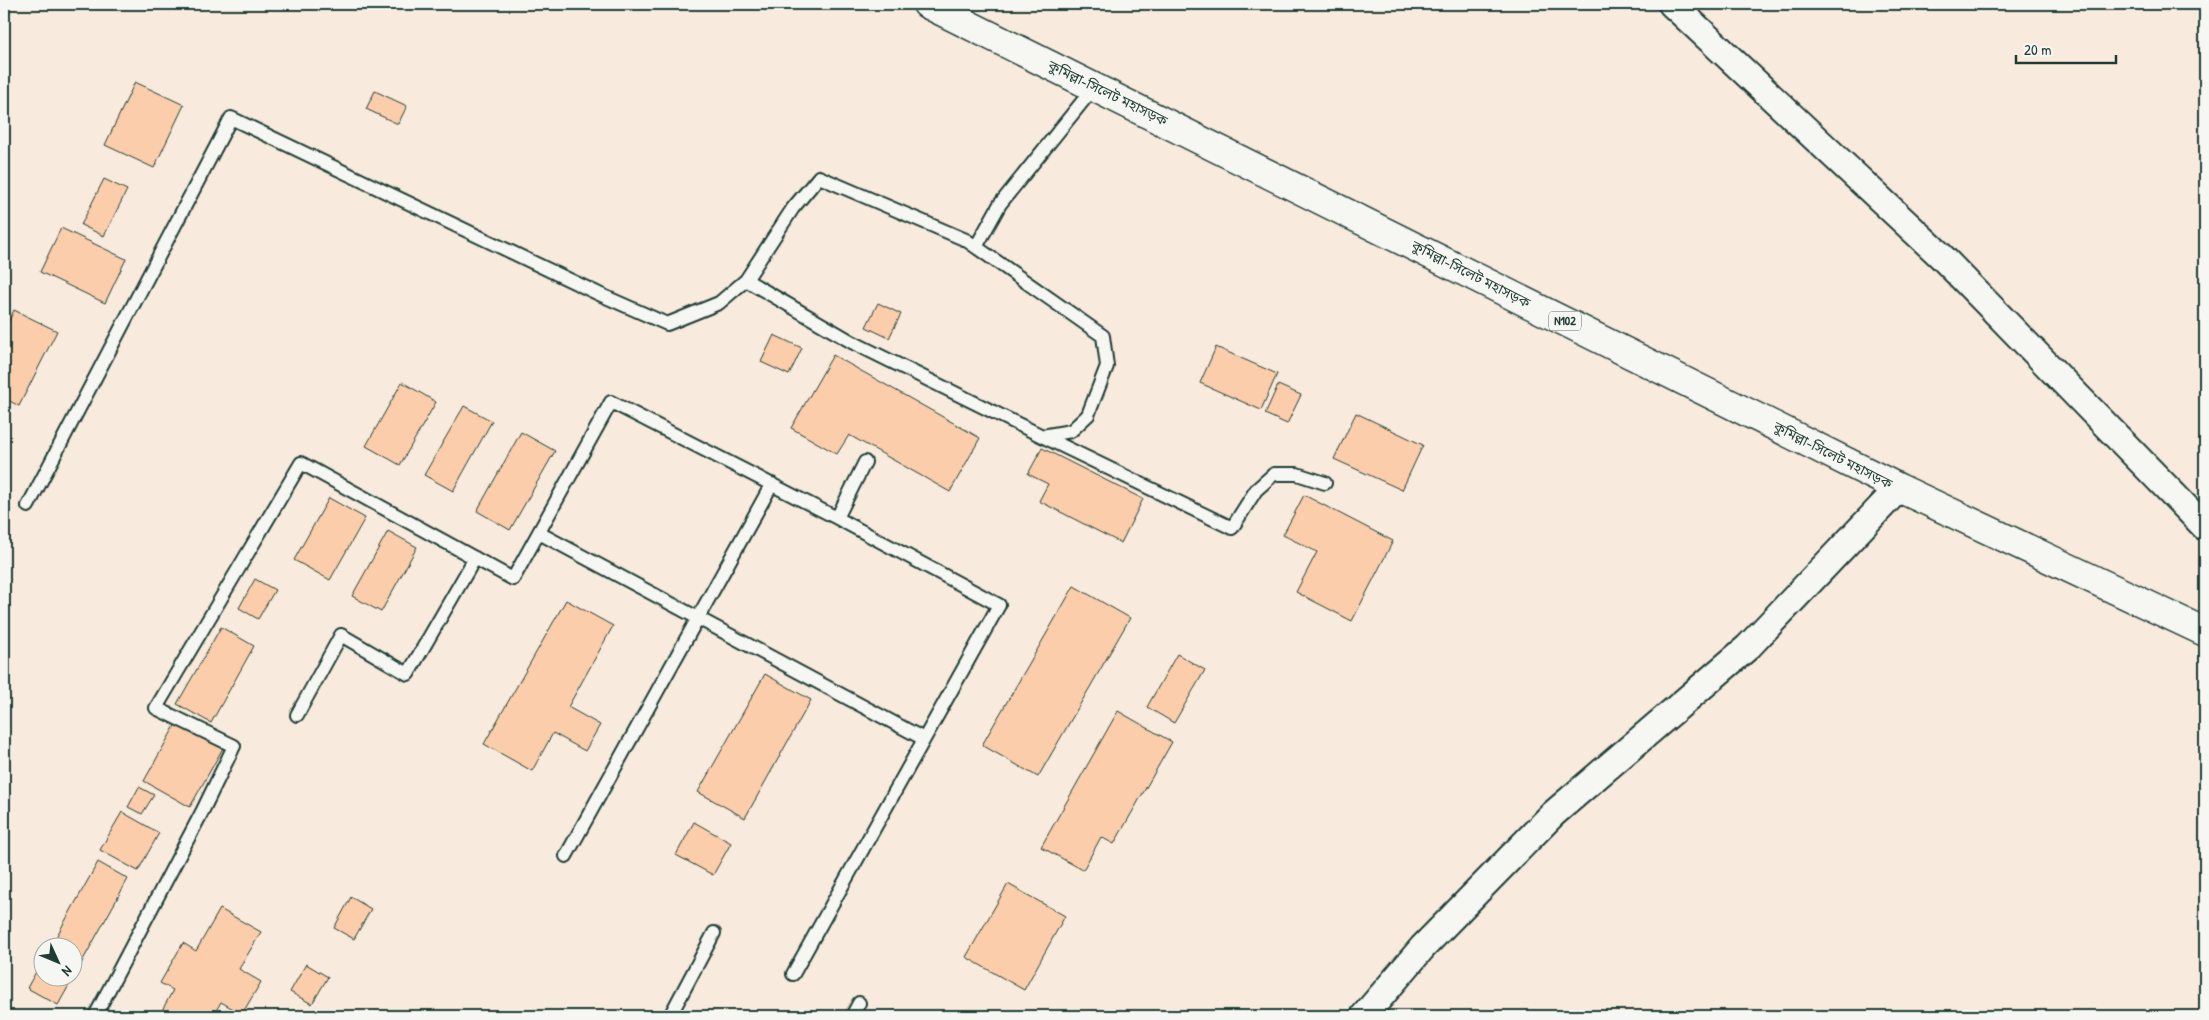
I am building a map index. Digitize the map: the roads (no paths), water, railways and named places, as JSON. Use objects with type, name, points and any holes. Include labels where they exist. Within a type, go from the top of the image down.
[{"type":"highway","name":"কুমিল্লা-সিলেট মহাসড়ক","points":[[927,4],[1899,488],[2205,632]]},
{"type":"street","points":[[1672,4],[1941,256],[2205,528]]},
{"type":"street","points":[[1364,1016],[1423,947],[1553,814],[1748,647],[1899,488]]},
{"type":"lane","points":[[976,247],[1000,204],[1095,86]]},
{"type":"lane","points":[[28,506],[231,118],[599,294],[667,324],[719,302],[746,280],[793,208],[819,177],[966,240],[1103,336],[1107,366],[1088,415],[1071,431],[1042,436]]},
{"type":"lane","points":[[746,280],[852,342],[1232,528],[1256,490],[1274,474],[1297,474],[1325,483]]},
{"type":"lane","points":[[95,1016],[202,812],[234,746],[156,708],[301,463],[513,579],[611,402],[837,518],[999,605],[793,974]]},
{"type":"lane","points":[[837,518],[865,462]]},
{"type":"lane","points":[[566,856],[772,484]]},
{"type":"lane","points":[[539,533],[924,739]]},
{"type":"lane","points":[[298,715],[341,635],[408,674],[474,558]]},
{"type":"lane","points":[[670,1016],[714,932]]},
{"type":"lane","points":[[852,1016],[859,1003]]}]
